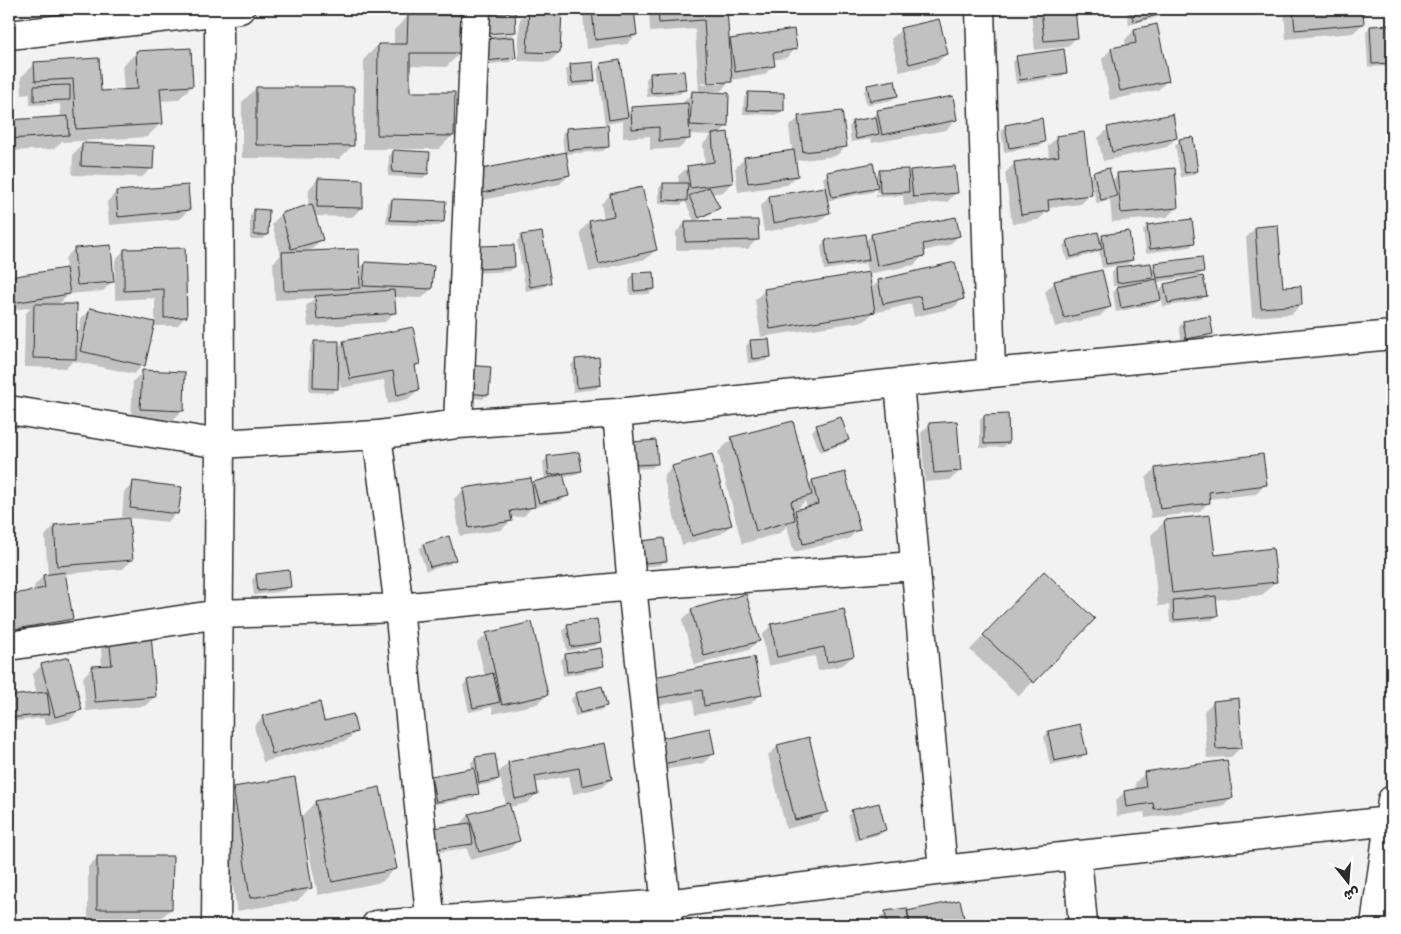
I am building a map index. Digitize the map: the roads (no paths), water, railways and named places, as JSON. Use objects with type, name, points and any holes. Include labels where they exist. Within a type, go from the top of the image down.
[{"type":"street","points":[[458,424],[476,9]]},
{"type":"street","points":[[980,9],[991,373]]},
{"type":"street","points":[[9,35],[179,13],[230,10],[220,444],[216,925]]},
{"type":"street","points":[[9,410],[220,444],[377,435],[458,424],[617,414],[991,373],[1392,335]]},
{"type":"street","points":[[899,383],[942,870]]},
{"type":"street","points":[[617,414],[632,586],[667,914]]},
{"type":"street","points":[[377,435],[399,608],[430,923]]},
{"type":"street","points":[[9,646],[219,614],[399,608],[632,586],[915,566]]},
{"type":"street","points":[[376,925],[667,914],[942,870],[1077,855],[1391,811],[1375,925]]},
{"type":"street","points":[[1077,855],[1083,925]]}]
